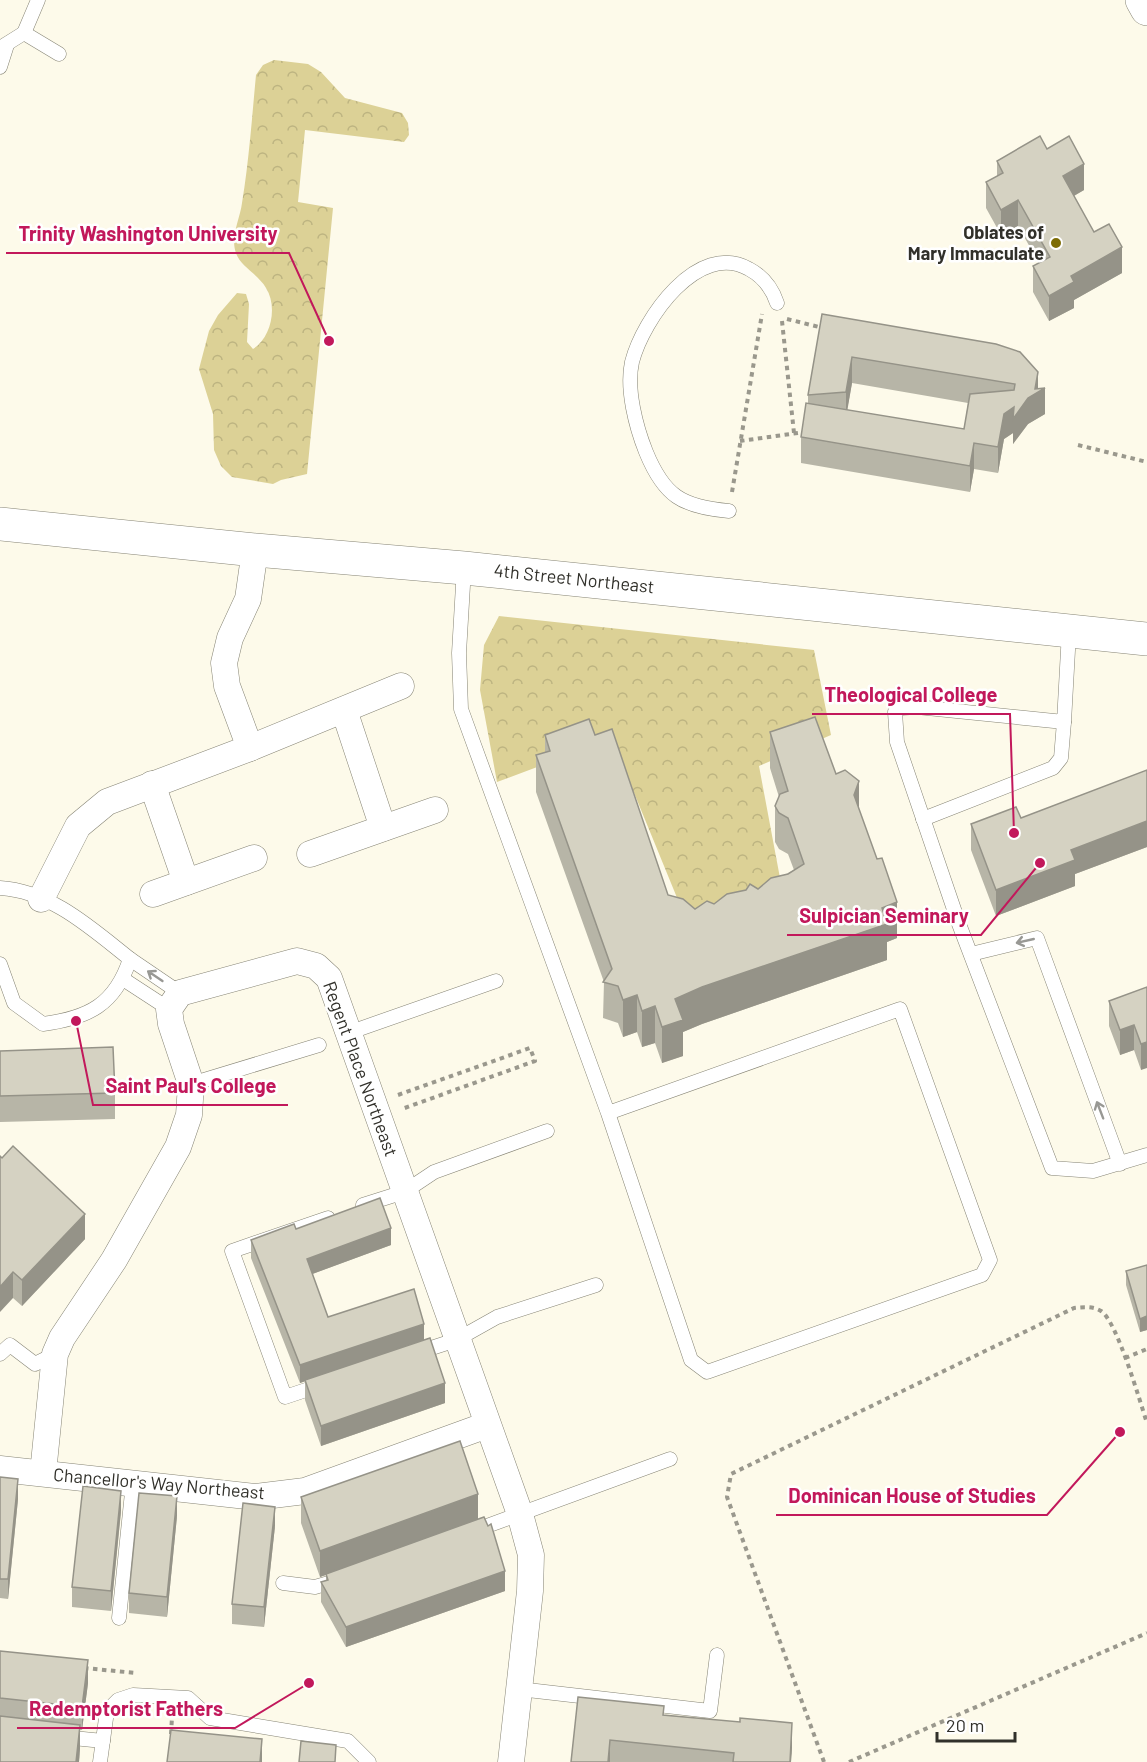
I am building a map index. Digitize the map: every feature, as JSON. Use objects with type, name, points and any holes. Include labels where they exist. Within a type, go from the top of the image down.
[{"type":"street","points":[[1142,0],[1147,9]]},
{"type":"street","name":"4th Street Northeast","points":[[0,524],[255,550],[464,568],[1147,639]]},
{"type":"street","points":[[250,748],[227,686],[224,663],[230,638],[248,599],[255,550]]},
{"type":"street","points":[[41,899],[78,825],[107,802],[250,748],[401,686]]},
{"type":"street","points":[[344,710],[383,828]]},
{"type":"street","points":[[152,784],[186,882]]},
{"type":"street","points":[[310,854],[435,810]]},
{"type":"street","points":[[153,894],[254,858]]},
{"type":"street","name":"Regent Place Northeast","points":[[175,1001],[297,961],[316,966],[329,978],[519,1514],[531,1555],[530,1592],[511,1762]]},
{"type":"street","points":[[43,1473],[55,1354],[62,1338],[114,1260],[178,1147],[189,1115],[191,1084],[171,1024],[175,1001]]},
{"type":"street","name":"Chancellor's Way Northeast","points":[[0,1469],[256,1497],[305,1491],[487,1425]]},
{"type":"lane","points":[[0,67],[4,47],[24,33],[38,0]]},
{"type":"lane","points":[[24,33],[59,54]]},
{"type":"lane","points":[[729,511],[685,502],[664,486],[644,445],[632,399],[632,363],[654,315],[691,274],[705,267],[718,263],[743,265],[767,282],[774,309]]},
{"type":"lane","points":[[464,568],[459,653],[461,709],[608,1113],[691,1360],[707,1372],[982,1275],[990,1260],[900,1009],[608,1113]]},
{"type":"lane","points":[[923,819],[1053,768],[1061,759],[1069,632]]},
{"type":"lane","points":[[1064,722],[917,706],[901,708],[895,712],[894,720],[897,742],[923,819],[1052,1168],[1093,1171],[1147,1155]]},
{"type":"lane","points":[[0,888],[12,889],[41,899],[69,913],[130,959],[175,1001]]},
{"type":"lane","points":[[971,954],[1036,938],[1120,1164]]},
{"type":"lane","points":[[0,964],[14,1003],[43,1024],[73,1020],[100,1007],[123,979],[130,959]]},
{"type":"lane","points":[[123,979],[175,1001]]},
{"type":"lane","points":[[348,1033],[496,981]]},
{"type":"lane","points":[[191,1084],[319,1045]]},
{"type":"lane","points":[[340,1379],[285,1397],[232,1251],[404,1192],[434,1172],[547,1131]]},
{"type":"lane","points":[[405,1357],[456,1340],[498,1317],[596,1285]]},
{"type":"lane","points":[[0,1354],[10,1345],[35,1364],[55,1354]]},
{"type":"lane","points":[[468,1533],[669,1459]]},
{"type":"lane","points":[[119,1618],[133,1483]]},
{"type":"lane","points":[[283,1583],[315,1587],[350,1576]]},
{"type":"lane","points":[[519,1681],[710,1711],[717,1655]]},
{"type":"lane","points":[[100,1762],[107,1711],[118,1700],[133,1695],[188,1698],[210,1718],[348,1741],[369,1762]]},
{"type":"lane","points":[[46,1735],[103,1741]]},
{"type":"path","points":[[729,511],[762,314],[774,309]]},
{"type":"path","points":[[794,433],[782,318],[819,325],[827,334]]},
{"type":"path","points":[[740,441],[806,432]]},
{"type":"path","points":[[1078,445],[1147,462]]},
{"type":"path","points":[[398,1095],[530,1048],[535,1061],[402,1109]]},
{"type":"path","points":[[824,1762],[727,1497],[731,1474],[1074,1308],[1089,1307],[1103,1312],[1114,1327],[1147,1423]]},
{"type":"path","points":[[1125,1358],[1147,1349]]},
{"type":"path","points":[[849,1762],[1147,1634]]},
{"type":"path","points":[[80,1667],[138,1673],[137,1681]]},
{"type":"path","points":[[168,1712],[172,1717],[170,1740]]},
{"type":"green space","points":[[274,60],[308,64],[321,72],[345,98],[402,113],[408,123],[409,135],[404,142],[305,130],[298,202],[333,208],[307,474],[273,484],[232,477],[221,466],[214,450],[213,414],[199,369],[209,331],[218,315],[237,293],[246,294],[249,304],[247,342],[253,349],[264,338],[271,322],[270,296],[263,283],[238,258],[234,241],[247,171],[256,75],[263,65]]},
{"type":"green space","points":[[499,616],[814,650],[831,735],[759,766],[783,894],[689,927],[612,739],[497,782],[480,690],[484,645]]},
{"type":"building","name":"Oblates of Mary Immaculate","points":[[1040,136],[1047,149],[1069,136],[1084,164],[1063,176],[1094,232],[1109,224],[1122,247],[1071,276],[1074,282],[1049,296],[1033,266],[1050,257],[1018,200],[1001,210],[986,182],[1003,173],[997,161]]},
{"type":"building","points":[[822,314],[996,344],[1020,352],[1038,372],[1035,389],[1045,388],[1028,398],[1013,419],[1014,407],[1004,414],[998,447],[974,443],[970,466],[801,437],[806,403],[964,429],[970,394],[1014,390],[1015,384],[852,357],[846,392],[808,395]]},
{"type":"building","points":[[815,717],[836,774],[845,770],[859,781],[854,795],[877,859],[882,858],[897,902],[882,908],[887,924],[702,987],[675,999],[683,1020],[662,1027],[655,1006],[642,1011],[637,995],[623,1000],[618,986],[603,982],[612,969],[536,755],[550,751],[545,735],[589,719],[595,735],[612,729],[668,895],[683,899],[695,909],[707,901],[714,904],[727,894],[746,890],[750,884],[758,889],[771,878],[788,874],[804,864],[788,818],[779,813],[775,806],[780,794],[788,791],[770,732]]},
{"type":"building","points":[[1147,770],[1147,821],[1071,850],[1075,860],[996,890],[971,824],[1016,807],[1021,818]]},
{"type":"building","points":[[1147,987],[1147,1042],[1141,1044],[1134,1025],[1120,1030],[1109,1001]]},
{"type":"building","points":[[113,1047],[115,1093],[0,1096],[0,1051]]},
{"type":"building","points":[[13,1146],[85,1214],[22,1280],[13,1272],[0,1287],[0,1156],[2,1158]]},
{"type":"building","points":[[380,1198],[391,1228],[307,1259],[328,1317],[414,1289],[424,1324],[300,1365],[251,1240],[294,1224],[296,1229]]},
{"type":"building","points":[[1147,1265],[1147,1316],[1140,1319],[1126,1271]]},
{"type":"building","points":[[430,1338],[445,1383],[321,1426],[305,1380]]},
{"type":"building","points":[[460,1441],[478,1494],[320,1551],[301,1497]]},
{"type":"building","points":[[0,1477],[18,1479],[8,1579],[0,1579]]},
{"type":"building","points":[[83,1486],[121,1491],[111,1591],[72,1587]]},
{"type":"building","points":[[139,1493],[177,1496],[167,1597],[129,1593]]},
{"type":"building","points":[[243,1503],[275,1507],[264,1607],[232,1604]]},
{"type":"building","points":[[484,1517],[488,1526],[491,1524],[505,1571],[346,1627],[321,1582],[328,1580],[326,1574]]},
{"type":"building","points":[[0,1651],[88,1660],[82,1707],[0,1698]]},
{"type":"building","points":[[578,1697],[664,1706],[663,1715],[740,1722],[740,1718],[792,1723],[790,1762],[733,1762],[734,1753],[610,1740],[608,1762],[571,1762]]},
{"type":"building","points":[[0,1716],[80,1725],[76,1762],[0,1762]]},
{"type":"building","points":[[171,1730],[262,1739],[260,1762],[167,1762]]},
{"type":"building","points":[[301,1741],[336,1745],[335,1762],[299,1762]]},
{"type":"place","name":"Oblates of Mary Immaculate","points":[[1056,243]]},
{"type":"place","name":"Trinity Washington University","points":[[329,341]]},
{"type":"place","name":"Theological College","points":[[1014,833]]},
{"type":"place","name":"Sulpician Seminary","points":[[1040,863]]},
{"type":"place","name":"Saint Paul's College","points":[[76,1021]]},
{"type":"place","name":"Dominican House of Studies","points":[[1120,1432]]},
{"type":"place","name":"Redemptorist Fathers","points":[[309,1683]]}]
